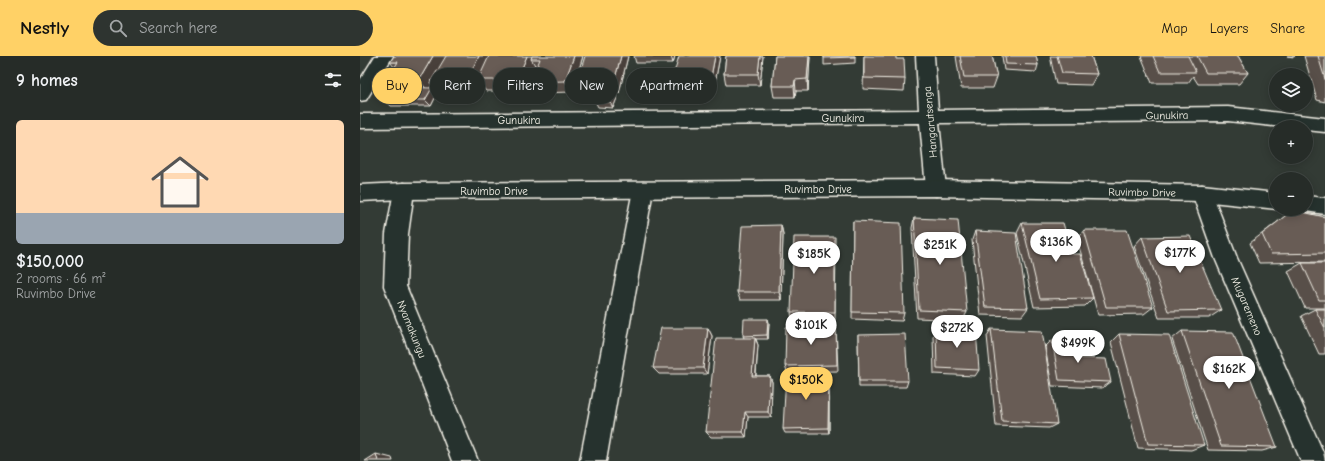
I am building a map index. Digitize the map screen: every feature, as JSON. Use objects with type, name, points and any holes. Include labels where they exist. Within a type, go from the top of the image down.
[{"type":"street","points":[[360,95],[384,56]]},
{"type":"street","name":"Hangarutsenga","points":[[926,56],[929,117],[936,188]]},
{"type":"street","name":"Gunukira","points":[[360,121],[1228,114],[1325,126]]},
{"type":"street","name":"Ruvimbo Drive","points":[[360,193],[404,191],[936,188],[1202,193],[1269,200]]},
{"type":"street","points":[[593,461],[643,190]]},
{"type":"street","name":"Nyamakungu","points":[[404,191],[398,234],[395,286],[464,461]]},
{"type":"street","name":"Mugaremeno","points":[[1202,193],[1226,258],[1314,461]]},
{"type":"street","points":[[1313,205],[1325,206]]},
{"type":"building","points":[[394,56],[433,56],[422,75],[422,68],[394,68],[398,62],[390,62]]},
{"type":"building","points":[[446,56],[479,56],[473,68],[439,68]]},
{"type":"building","points":[[489,56],[527,56],[522,68],[493,68],[493,80],[485,80],[485,68],[484,68]]},
{"type":"building","points":[[532,56],[574,56],[570,68],[565,68],[565,81],[557,81],[557,68],[536,68],[540,59],[531,59]]},
{"type":"building","points":[[585,56],[621,56],[618,68],[581,68]]},
{"type":"building","points":[[679,56],[715,56],[713,68],[675,68]]},
{"type":"building","points":[[726,56],[760,56],[758,74],[724,74]]},
{"type":"building","points":[[775,56],[809,56],[807,79],[795,80],[794,86],[772,86]]},
{"type":"building","points":[[824,56],[855,56],[855,57],[824,58]]},
{"type":"building","points":[[864,56],[896,56],[896,59],[904,59],[905,79],[864,78]]},
{"type":"building","points":[[960,56],[992,56],[997,77],[964,77]]},
{"type":"building","points":[[1005,56],[1036,56],[1038,65],[1006,64]]},
{"type":"building","points":[[1057,56],[1091,56],[1097,74],[1062,73]]},
{"type":"building","points":[[1153,56],[1188,56],[1196,72],[1160,72]]},
{"type":"building","points":[[1197,56],[1238,56],[1248,73],[1206,73]]},
{"type":"building","points":[[1318,56],[1325,56],[1325,79]]},
{"type":"building","points":[[422,88],[430,88],[430,91],[425,100],[422,100]]},
{"type":"building","points":[[1313,214],[1325,217],[1325,253],[1271,254],[1262,234],[1285,216],[1313,216]]},
{"type":"building","points":[[914,218],[958,220],[967,312],[919,310]]},
{"type":"building","points":[[853,221],[901,223],[904,313],[852,312]]},
{"type":"building","points":[[1022,223],[1063,223],[1072,254],[1080,254],[1093,298],[1040,299]]},
{"type":"building","points":[[781,225],[779,292],[737,292],[742,226]]},
{"type":"building","points":[[1084,230],[1127,230],[1153,307],[1106,307]]},
{"type":"building","points":[[975,231],[1016,233],[1028,308],[985,307]]},
{"type":"building","points":[[1190,236],[1221,310],[1168,311],[1142,237]]},
{"type":"building","points":[[794,237],[835,237],[835,312],[791,312]]},
{"type":"building","points":[[1302,263],[1325,263],[1325,300],[1319,300]]},
{"type":"building","points":[[1315,309],[1325,309],[1325,328]]},
{"type":"building","points":[[744,319],[768,319],[767,335],[743,336]]},
{"type":"building","points":[[836,326],[837,365],[785,366],[786,327]]},
{"type":"building","points":[[661,328],[708,328],[703,368],[653,368]]},
{"type":"building","points":[[936,329],[976,330],[979,370],[937,368]]},
{"type":"building","points":[[991,329],[1042,331],[1057,424],[1002,421]]},
{"type":"building","points":[[1182,331],[1233,332],[1277,447],[1221,446]]},
{"type":"building","points":[[905,334],[908,381],[859,381],[858,335]]},
{"type":"building","points":[[1119,334],[1169,335],[1204,445],[1148,444]]},
{"type":"building","points":[[716,338],[755,338],[752,376],[770,376],[768,412],[745,412],[743,432],[706,432]]},
{"type":"building","points":[[1052,340],[1076,341],[1079,358],[1106,359],[1111,382],[1059,380]]},
{"type":"building","points":[[786,374],[829,374],[828,428],[783,429]]},
{"type":"building","points":[[376,454],[378,461],[365,461]]}]
